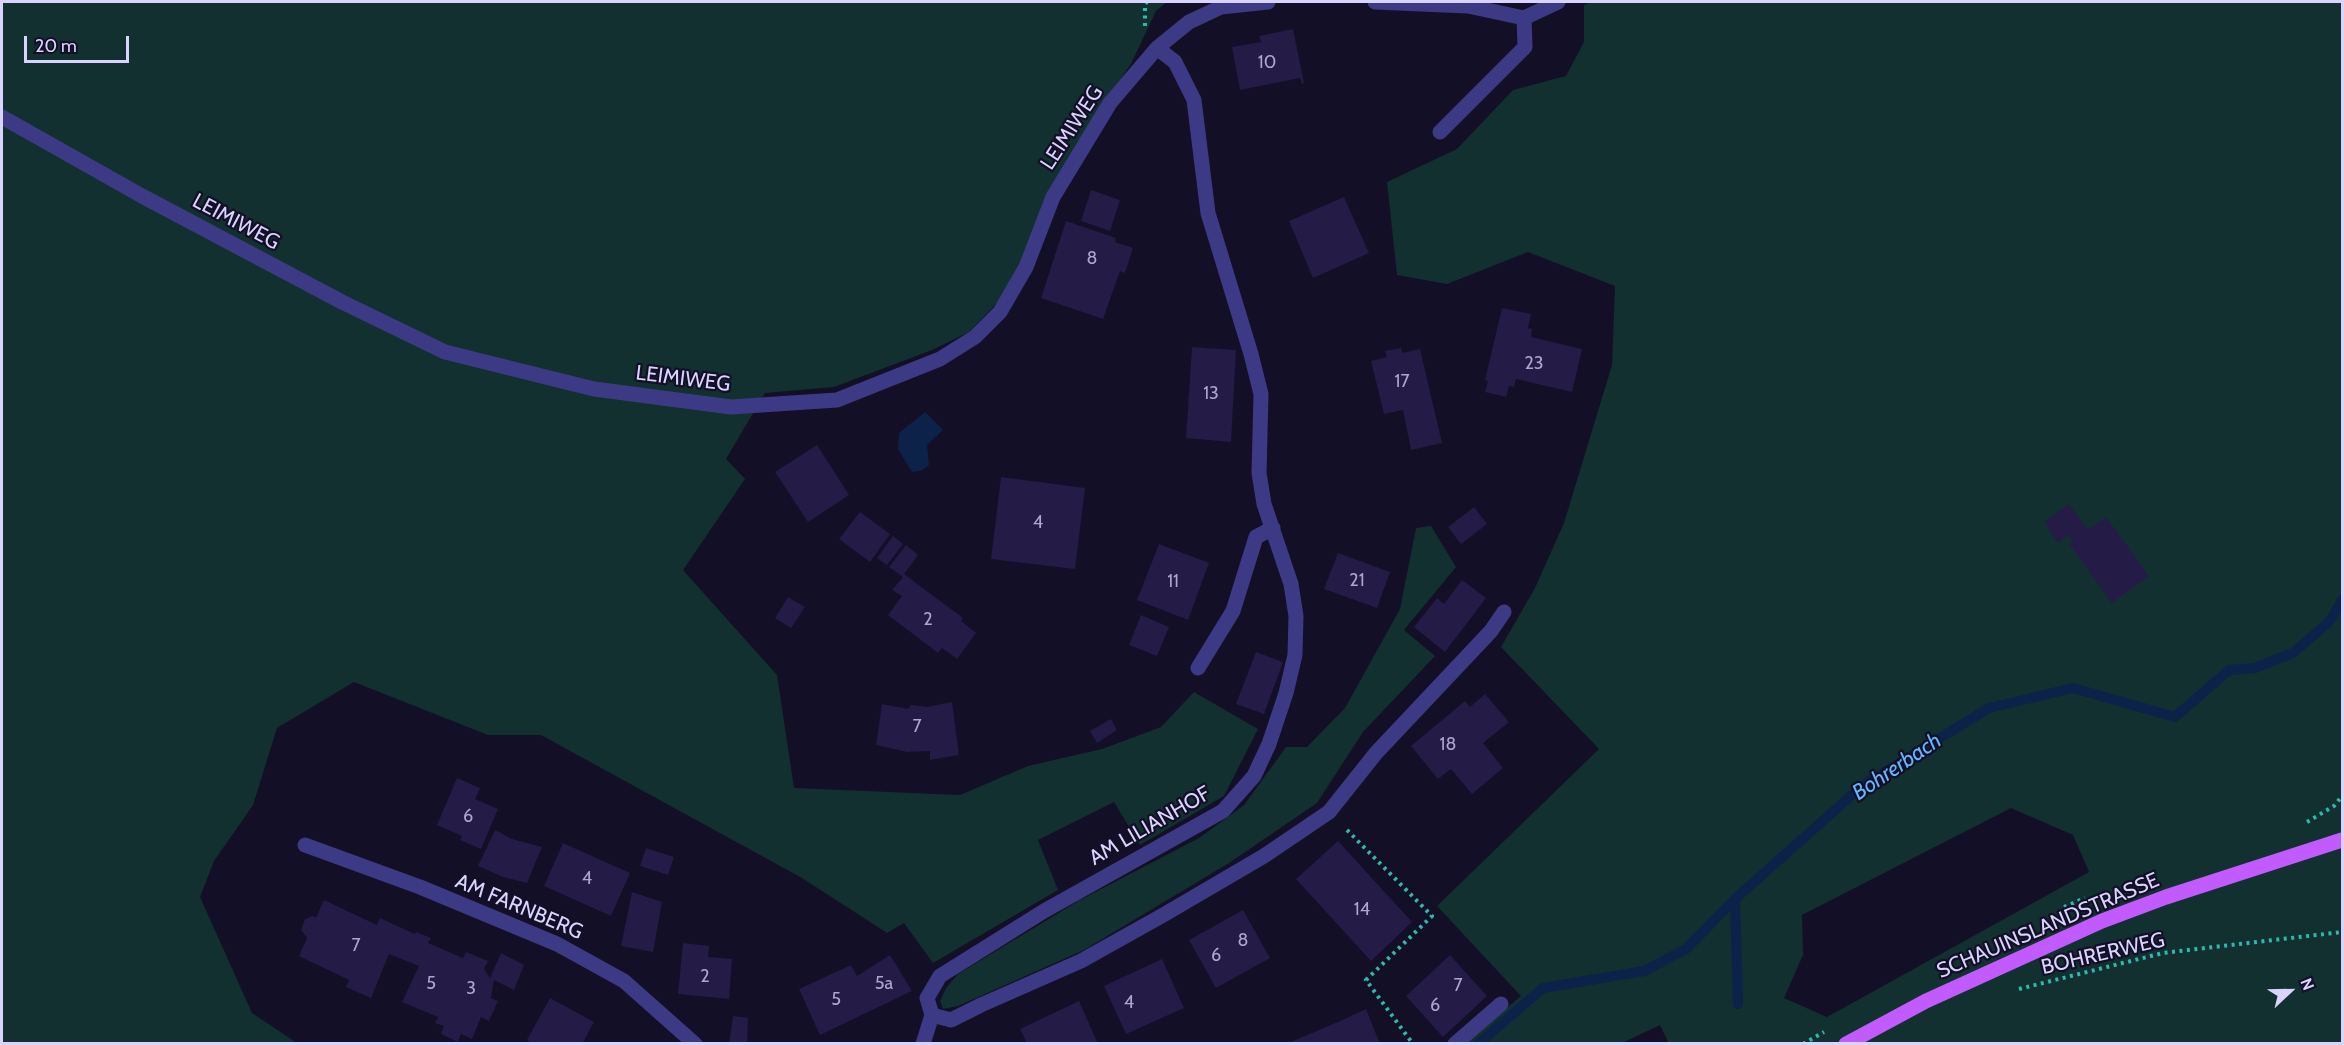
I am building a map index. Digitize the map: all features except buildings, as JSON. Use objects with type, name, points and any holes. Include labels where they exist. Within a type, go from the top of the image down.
[{"type":"main road","name":"SCHAUINSLANDSTRASSE","points":[[1846,1044],[1926,1001],[2102,921],[2166,897],[2343,840]]},
{"type":"street","name":"LEIMIWEG","points":[[2,117],[174,213],[342,302],[445,352],[594,389],[731,407],[837,400],[940,358],[975,337],[1000,312],[1026,267],[1053,197],[1110,103],[1157,48],[1189,22],[1221,8],[1268,2]]},
{"type":"street","points":[[1375,2],[1468,6],[1524,18],[1558,2]]},
{"type":"street","points":[[1440,132],[1526,47],[1524,18]]},
{"type":"street","name":"AM LILIANHOF","points":[[923,1044],[932,1015],[927,998],[940,976],[1044,911],[1223,812],[1254,776],[1273,734],[1287,693],[1295,655],[1296,616],[1291,584],[1264,504],[1259,473],[1261,394],[1208,213],[1194,100],[1175,62],[1157,48]]},
{"type":"street","points":[[1198,668],[1233,611],[1256,537],[1273,528]]},
{"type":"street","points":[[932,1015],[951,1020],[1081,961],[1244,867],[1329,812],[1376,753],[1491,631],[1504,612]]},
{"type":"street","name":"AM FARNBERG","points":[[305,845],[420,887],[557,944],[624,981],[695,1044]]},
{"type":"street","points":[[1455,1044],[1501,1004]]},
{"type":"path","points":[[1329,812],[1432,916],[1366,980],[1413,1044]]},
{"type":"path","name":"BOHRERWEG","points":[[2012,992],[2163,953],[2343,932]]},
{"type":"green space","points":[[2,2],[1167,2],[1156,11],[1131,64],[1109,96],[1021,263],[996,304],[969,332],[932,350],[834,387],[765,393],[726,459],[745,479],[683,570],[777,675],[794,788],[960,795],[1028,766],[1102,749],[1161,727],[1194,692],[1258,729],[1224,796],[1140,845],[1114,802],[1038,840],[1058,890],[933,963],[904,923],[887,933],[802,878],[541,735],[488,735],[354,682],[277,728],[253,805],[214,861],[200,897],[252,1013],[297,1043],[2,1044]]},
{"type":"green space","points":[[1592,2],[2342,2],[2342,1043],[1669,1044],[1660,1025],[1622,1043],[1465,1043],[1521,996],[1437,906],[1599,749],[1501,647],[1535,588],[1564,523],[1612,365],[1615,286],[1528,252],[1447,284],[1397,275],[1387,182],[1457,149],[1513,90],[1566,76],[1584,42],[1584,5]],"holes":[[[2011,808],[2073,835],[2089,872],[1827,1017],[1784,998],[1803,955],[1802,915]]]},
{"type":"green space","points":[[1431,526],[1456,567],[1404,630],[1435,656],[1363,732],[1317,803],[1229,863],[1084,950],[958,1006],[943,1009],[940,1001],[946,988],[958,974],[1080,900],[1199,838],[1244,805],[1286,747],[1307,747],[1345,708],[1400,609],[1416,528]]},
{"type":"water","points":[[925,412],[943,430],[927,445],[929,465],[921,471],[912,472],[898,449],[899,433]]},
{"type":"waterway","name":"Bohrerbach","points":[[1478,1044],[1543,988],[1644,971],[1686,949],[1735,899],[1862,786],[1989,708],[2073,688],[2175,717],[2229,670],[2255,668],[2293,653],[2330,621],[2342,600]]},
{"type":"waterway","points":[[1735,899],[1738,1004]]}]
